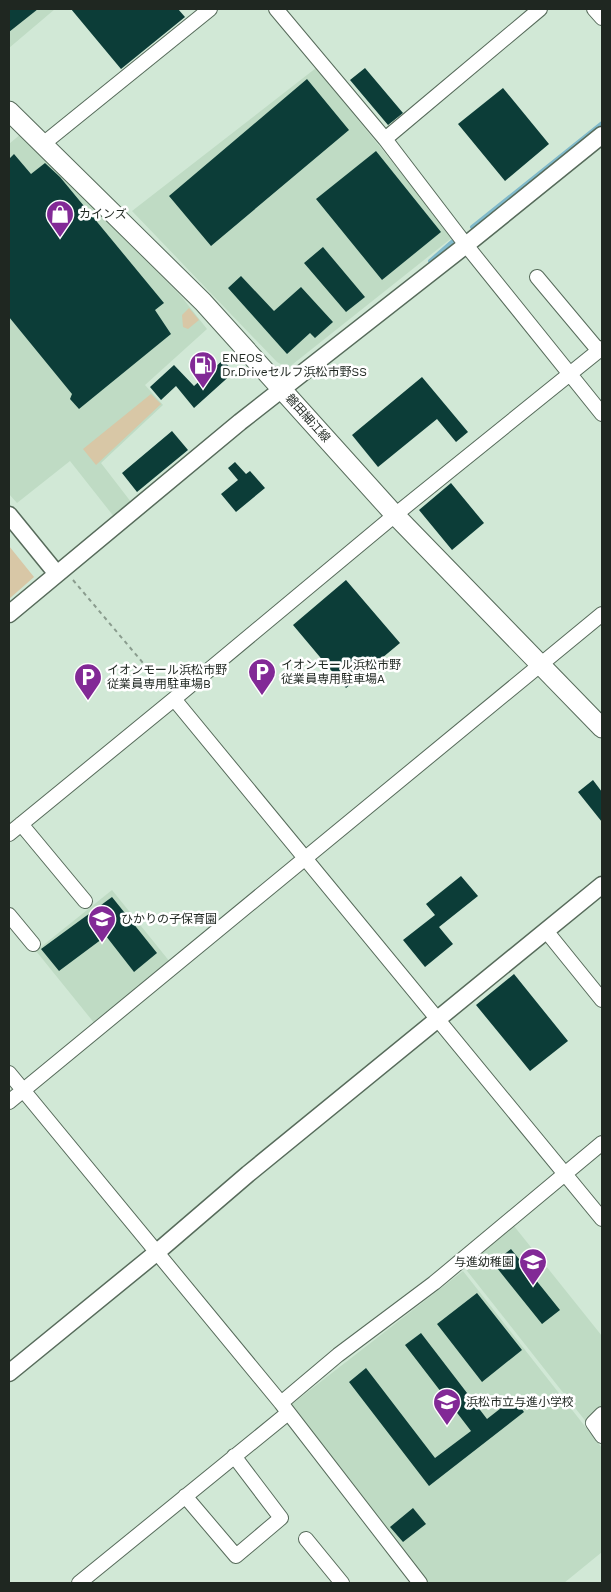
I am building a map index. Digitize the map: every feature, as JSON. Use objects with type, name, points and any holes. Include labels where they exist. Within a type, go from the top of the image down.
[{"type":"main road","name":"磐田細江線","points":[[9,111],[204,302],[395,514],[602,728]]},
{"type":"street","points":[[43,144],[210,9]]},
{"type":"street","points":[[276,9],[385,139],[466,246],[602,414]]},
{"type":"street","points":[[385,139],[540,9]]},
{"type":"street","points":[[594,9],[602,18]]},
{"type":"street","points":[[9,614],[282,389],[466,246],[602,135]]},
{"type":"street","points":[[9,834],[395,514],[601,349],[538,277]]},
{"type":"street","points":[[9,515],[60,571]]},
{"type":"street","points":[[9,1102],[542,666],[602,614]]},
{"type":"street","points":[[174,699],[437,1021],[602,1219]]},
{"type":"street","points":[[21,824],[85,902]]},
{"type":"street","points":[[9,1373],[156,1253],[248,1174],[547,932],[602,885]]},
{"type":"street","points":[[9,915],[32,944]]},
{"type":"street","points":[[547,932],[602,1000]]},
{"type":"street","points":[[9,1073],[284,1408],[413,1581]]},
{"type":"street","points":[[79,1583],[234,1456],[338,1355],[434,1282],[602,1143]]},
{"type":"street","points":[[602,1414],[593,1423],[602,1436]]},
{"type":"street","points":[[185,1496],[236,1556],[281,1518],[234,1456]]},
{"type":"street","points":[[306,1539],[342,1583]]},
{"type":"path","points":[[60,571],[174,699]]},
{"type":"shaded area","points":[[9,9],[55,9],[9,48]]},
{"type":"shaded area","points":[[316,68],[453,237],[288,368],[277,362],[132,211]]},
{"type":"shaded area","points":[[22,133],[181,296],[207,329],[145,385],[163,405],[101,463],[131,502],[115,518],[70,461],[17,503],[9,494],[9,144]]},
{"type":"shaded area","points":[[189,308],[199,320],[188,329],[183,327],[182,315]]},
{"type":"shaded area","points":[[151,394],[161,404],[96,465],[83,449]]},
{"type":"shaded area","points":[[9,546],[34,577],[9,599]]},
{"type":"shaded area","points":[[112,890],[170,962],[95,1024],[36,951]]},
{"type":"shaded area","points":[[514,1226],[602,1336],[602,1409],[587,1423],[464,1267]]},
{"type":"shaded area","name":"浜松市立与進小学校","points":[[463,1271],[602,1448],[602,1552],[564,1583],[428,1583],[292,1404]]},
{"type":"building","points":[[9,9],[38,9],[9,32]]},
{"type":"building","points":[[71,9],[178,9],[185,17],[121,69]]},
{"type":"building","points":[[365,68],[403,113],[388,125],[350,80]]},
{"type":"building","points":[[307,79],[349,130],[211,246],[169,196]]},
{"type":"building","points":[[503,88],[549,144],[505,181],[458,124]]},
{"type":"building","points":[[376,151],[441,232],[382,280],[316,199]]},
{"type":"building","name":"カインズ","points":[[14,154],[31,174],[45,163],[60,177],[164,303],[155,310],[171,334],[79,409],[70,399],[72,394],[9,317],[9,159]]},
{"type":"building","points":[[323,247],[365,297],[346,312],[304,263]]},
{"type":"building","points":[[241,276],[274,311],[301,287],[333,322],[315,338],[310,333],[287,354],[228,288]]},
{"type":"building","points":[[223,360],[234,372],[194,408],[176,386],[161,400],[150,387],[174,365],[194,386]]},
{"type":"building","points":[[422,377],[468,432],[456,442],[437,419],[378,467],[352,435]]},
{"type":"building","points":[[172,431],[188,450],[137,492],[122,473]]},
{"type":"building","points":[[235,462],[246,474],[250,471],[265,488],[236,512],[221,494],[238,480],[228,468]]},
{"type":"building","points":[[451,483],[484,523],[452,550],[419,510]]},
{"type":"building","points":[[346,580],[400,643],[346,688],[293,625]]},
{"type":"building","points":[[593,780],[602,792],[602,822],[578,792]]},
{"type":"building","points":[[461,876],[478,896],[439,927],[453,944],[425,967],[403,940],[435,915],[426,904]]},
{"type":"building","points":[[112,897],[157,953],[134,972],[106,936],[59,971],[41,949]]},
{"type":"building","points":[[514,974],[568,1041],[530,1071],[476,1005]]},
{"type":"building","points":[[511,1249],[560,1310],[542,1324],[493,1263]]},
{"type":"building","points":[[477,1293],[522,1350],[482,1382],[437,1324]]},
{"type":"building","points":[[421,1333],[487,1419],[514,1398],[524,1412],[429,1486],[349,1382],[366,1368],[435,1458],[471,1431],[405,1345]]},
{"type":"building","points":[[413,1508],[426,1524],[403,1542],[390,1527]]},
{"type":"waterway","points":[[472,227],[602,123]]},
{"type":"waterway","points":[[430,261],[454,240]]},
{"type":"place","name":"カインズ","points":[[60,238]]},
{"type":"place","name":"ENEOS Dr.Driveセルフ浜松市野SS","points":[[203,389]]},
{"type":"place","name":"イオンモール浜松市野 従業員専用駐車場A","points":[[262,696]]},
{"type":"place","name":"イオンモール浜松市野 従業員専用駐車場B","points":[[88,701]]},
{"type":"place","name":"ひかりの子保育園","points":[[102,943]]},
{"type":"place","name":"与進幼稚園","points":[[533,1286]]},
{"type":"place","name":"浜松市立与進小学校","points":[[447,1426]]}]
